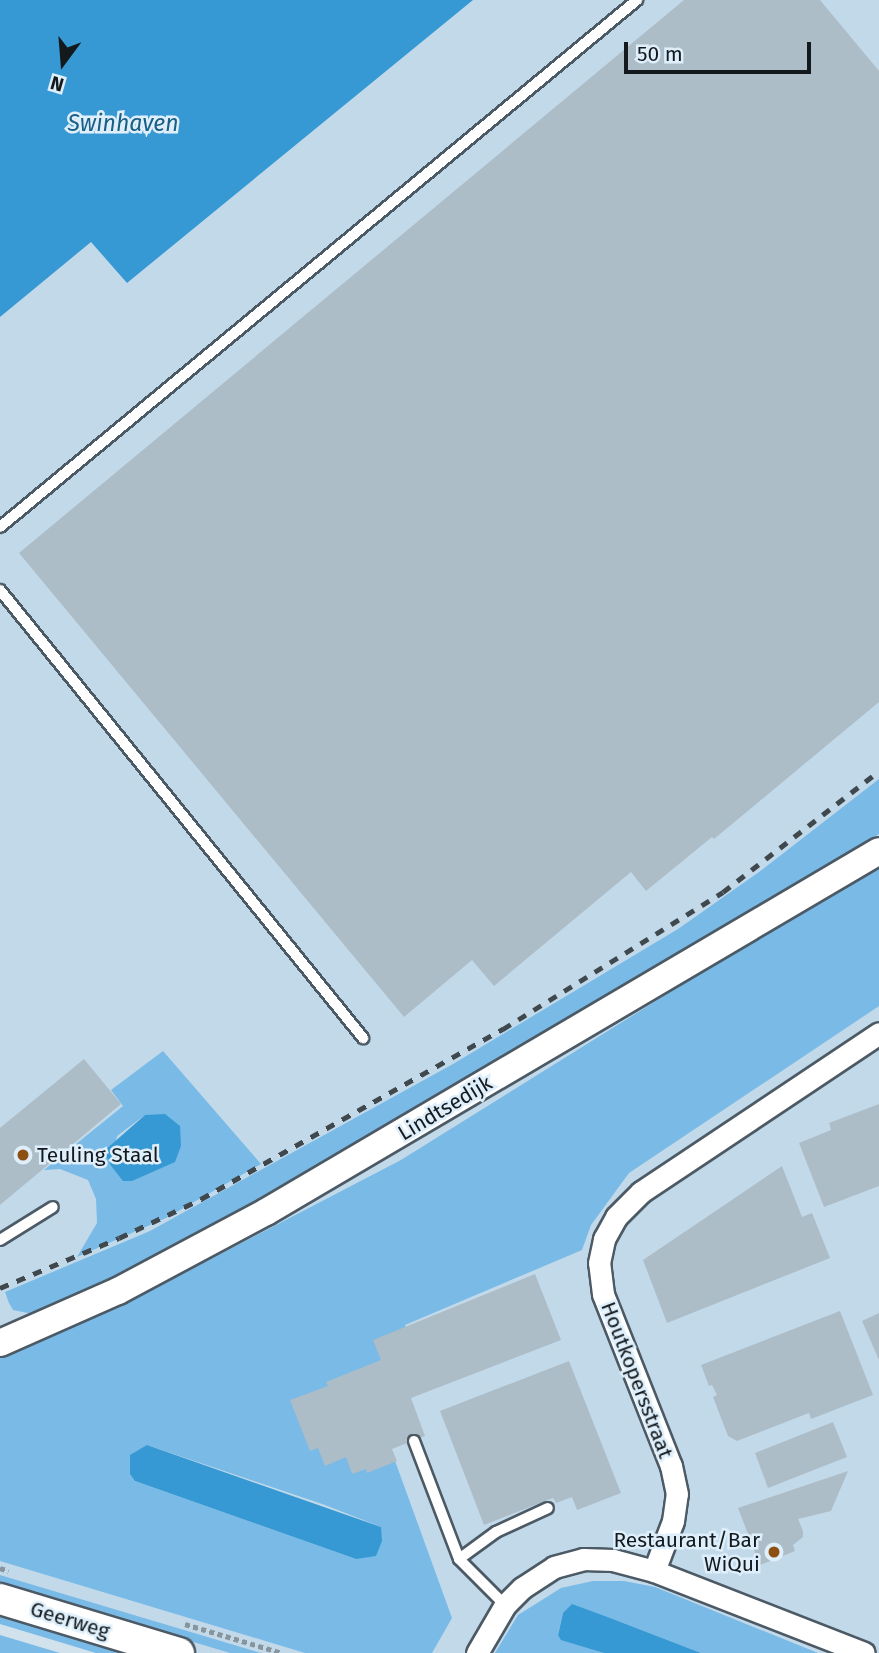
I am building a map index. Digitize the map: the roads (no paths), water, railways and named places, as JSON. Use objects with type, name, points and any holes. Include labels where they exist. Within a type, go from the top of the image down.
[{"type":"main road","name":"Geerweg","points":[[0,1599],[179,1653]]},
{"type":"street","name":"Lindtsedijk","points":[[1,1339],[118,1291],[266,1212],[879,851]]},
{"type":"street","name":"Houtkopersstraat","points":[[654,1571],[673,1521],[677,1493],[671,1466],[603,1294],[599,1263],[604,1239],[616,1217],[640,1192],[879,1032]]},
{"type":"street","points":[[477,1653],[505,1605],[522,1588],[554,1567],[583,1559],[613,1560],[654,1571],[864,1653]]},
{"type":"lane","points":[[0,527],[637,0]]},
{"type":"lane","points":[[0,590],[363,1038]]},
{"type":"lane","points":[[0,1240],[53,1207]]},
{"type":"lane","points":[[414,1441],[459,1559],[505,1605]]},
{"type":"lane","points":[[459,1559],[496,1532],[548,1508]]},
{"type":"water","name":"Swinhaven","points":[[0,0],[473,0],[127,283],[91,242],[0,317]]},
{"type":"water","points":[[165,1114],[180,1126],[181,1146],[175,1162],[132,1181],[123,1181],[111,1166],[104,1151],[145,1115]]},
{"type":"water","points":[[147,1445],[381,1527],[382,1541],[376,1556],[356,1559],[135,1481],[130,1474],[130,1455]]},
{"type":"water","points":[[572,1604],[701,1653],[604,1653],[561,1640],[558,1635],[563,1613]]},
{"type":"railway","points":[[0,1288],[119,1238],[201,1199],[503,1029],[723,892],[879,771]]},
{"type":"place","name":"Teuling Staal","points":[[23,1155]]},
{"type":"place","name":"Restaurant/Bar WiQui","points":[[774,1552]]}]
